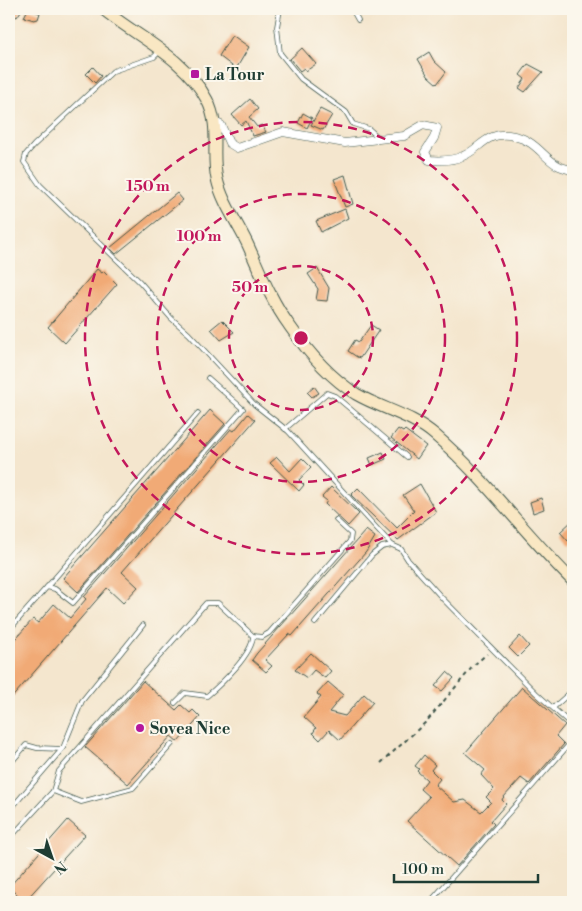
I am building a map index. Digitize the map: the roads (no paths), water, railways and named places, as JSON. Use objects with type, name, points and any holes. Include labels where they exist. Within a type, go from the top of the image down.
[{"type":"main road","points":[[103,9],[130,30],[162,50],[181,66],[196,82],[207,100],[214,122],[216,168],[221,191],[268,291],[306,347],[341,384],[357,394],[417,422],[434,434],[478,475],[530,537],[573,581]]},
{"type":"street","points":[[214,122],[221,125],[229,142],[237,148],[289,132],[345,143],[404,136],[423,125],[437,128],[434,138],[425,152],[429,160],[443,161],[464,156],[482,141],[496,136],[514,136],[538,146],[557,165],[573,171]]},
{"type":"lane","points":[[280,9],[277,27],[280,53],[301,79],[346,112],[354,124],[369,129],[380,139]]},
{"type":"lane","points":[[352,9],[358,20]]},
{"type":"lane","points":[[162,50],[154,57],[114,71],[34,145],[26,154],[24,162],[40,185],[140,282],[171,318],[254,404],[284,429],[392,545],[402,549],[408,560],[443,599],[536,693],[554,707],[573,726]]},
{"type":"lane","points":[[47,588],[55,589],[72,603],[243,409],[208,378]]},
{"type":"lane","points":[[284,429],[327,393],[334,396],[407,456]]},
{"type":"lane","points":[[9,630],[198,413]]},
{"type":"lane","points":[[9,840],[53,791],[59,771],[206,602],[218,603],[253,636],[262,637],[269,633],[350,541],[351,534],[336,520]]},
{"type":"lane","points":[[315,624],[372,555],[382,547],[392,545]]},
{"type":"lane","points":[[9,811],[62,749],[82,701],[143,625]]},
{"type":"lane","points":[[175,703],[184,692],[207,696],[216,689],[247,654],[253,644],[253,636]]},
{"type":"lane","points":[[554,707],[573,690]]},
{"type":"lane","points":[[430,902],[573,740]]},
{"type":"lane","points":[[53,791],[81,802],[133,788],[172,744]]},
{"type":"lane","points":[[9,765],[26,745],[36,748],[62,749]]},
{"type":"place","name":"La Tour","points":[[195,74]]},
{"type":"place","name":"Sovea Nice","points":[[140,728]]}]
